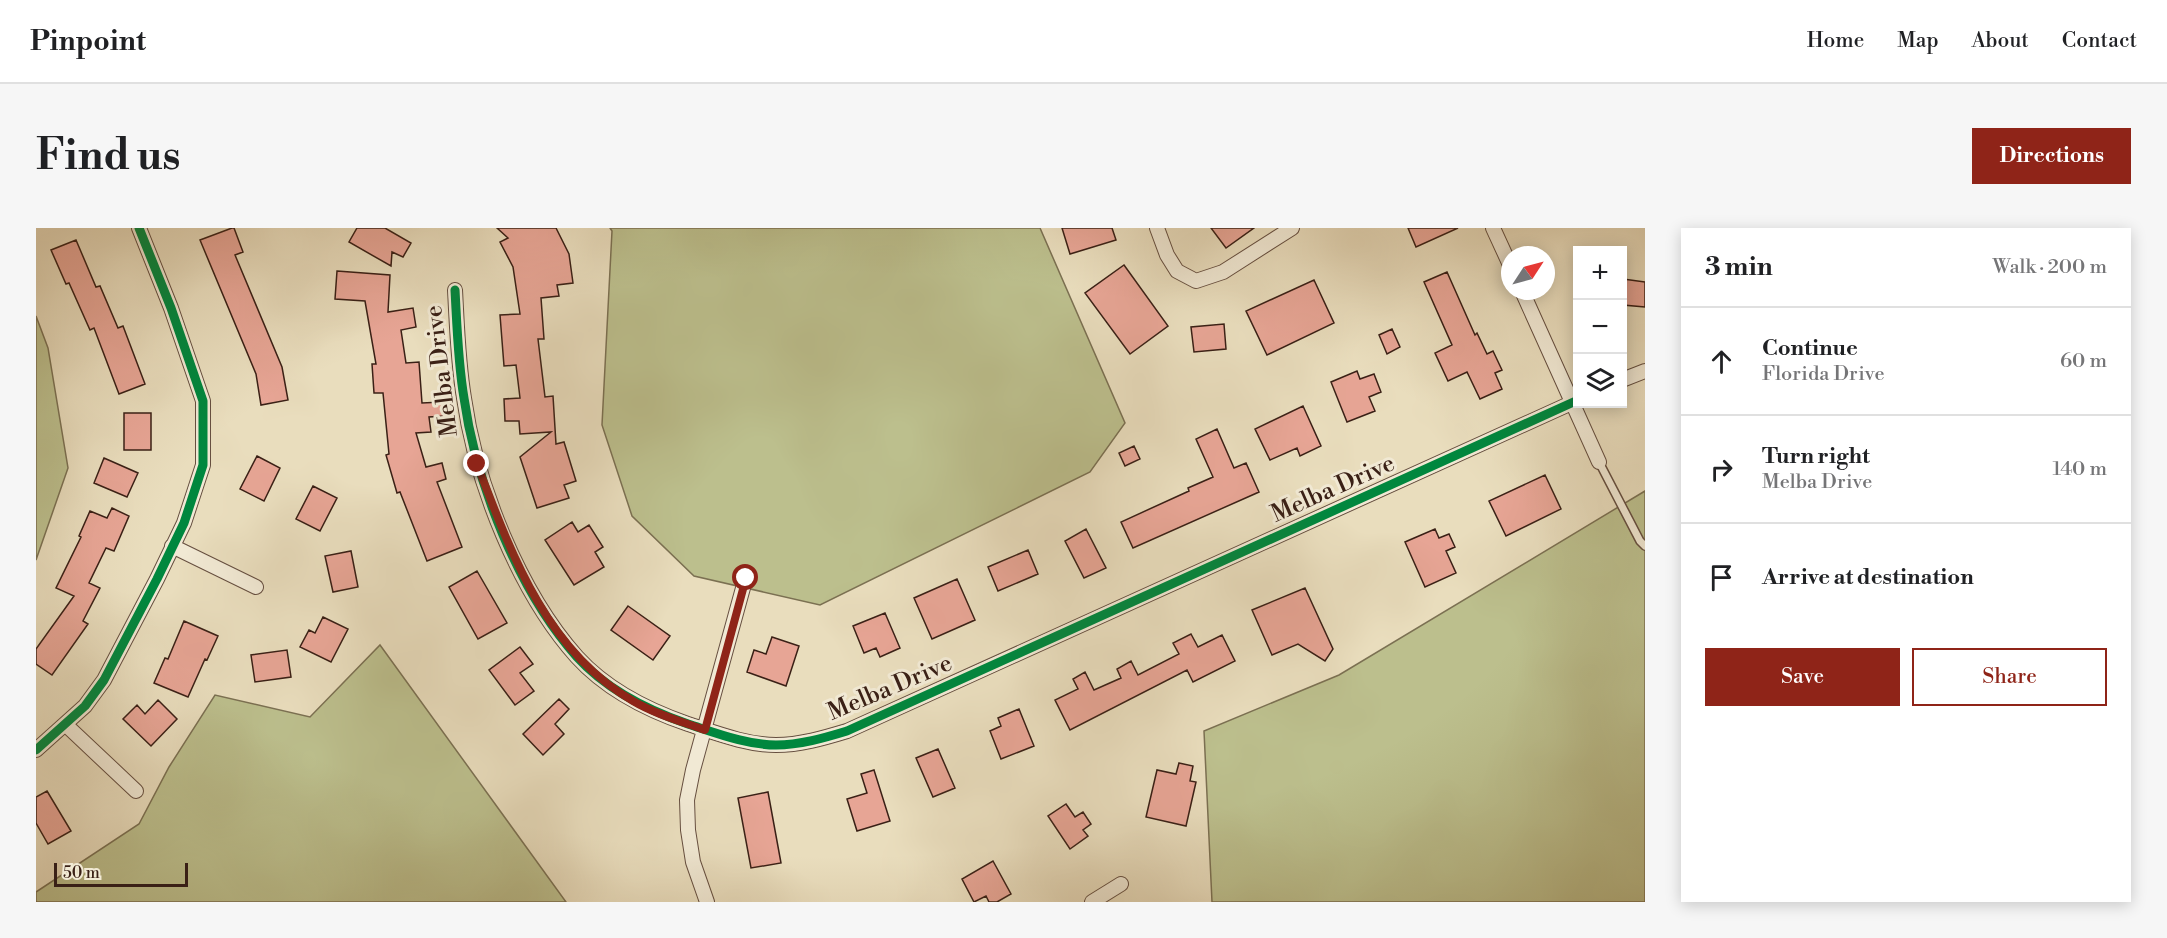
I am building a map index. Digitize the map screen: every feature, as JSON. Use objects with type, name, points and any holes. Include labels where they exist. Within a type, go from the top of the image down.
[{"type":"street","points":[[36,750],[85,706],[104,680],[184,523],[203,465],[203,401],[171,308],[138,228]]},
{"type":"street","points":[[1157,228],[1167,255],[1177,271],[1196,281],[1223,272],[1292,228]]},
{"type":"street","points":[[1493,228],[1501,246]]},
{"type":"street","name":"Melba Drive","points":[[455,290],[464,399],[477,464],[519,570],[552,625],[578,658],[607,684],[632,701],[661,715],[705,730],[749,742],[775,745],[798,744],[847,731],[1573,402]]},
{"type":"street","points":[[1526,300],[1573,397]]},
{"type":"street","points":[[1627,378],[1645,370]]},
{"type":"street","points":[[1578,408],[1599,462]]},
{"type":"street","points":[[172,546],[256,587]]},
{"type":"street","points":[[708,902],[693,862],[687,800],[746,578]]},
{"type":"street","points":[[66,725],[136,791]]},
{"type":"street","points":[[1092,902],[1121,884]]},
{"type":"lane","points":[[1599,462],[1640,541],[1645,546]]},
{"type":"green space","points":[[610,228],[1040,228],[1125,423],[1090,472],[820,605],[694,576],[632,516],[602,425],[612,231]]},
{"type":"green space","points":[[36,316],[48,348],[68,468],[36,560]]},
{"type":"green space","points":[[1645,491],[1645,902],[1212,902],[1204,731],[1339,675]]},
{"type":"green space","points":[[380,645],[566,902],[36,902],[36,892],[139,824],[169,767],[215,695],[310,717]]},
{"type":"building","points":[[234,228],[243,252],[235,255],[282,367],[288,400],[261,405],[256,374],[200,240]]},
{"type":"building","points":[[357,228],[385,228],[411,243],[403,257],[392,252],[391,266],[349,242]]},
{"type":"building","points":[[497,228],[556,228],[569,254],[573,283],[557,285],[559,296],[541,298],[544,339],[538,339],[545,397],[553,396],[556,444],[564,442],[576,481],[564,485],[569,498],[537,508],[520,457],[551,432],[520,434],[519,421],[505,421],[504,399],[520,398],[516,365],[504,366],[500,315],[520,314],[513,267],[500,242],[508,238]]},
{"type":"building","points":[[1062,228],[1112,228],[1116,240],[1070,254]]},
{"type":"building","points":[[1211,228],[1254,228],[1226,248]]},
{"type":"building","points":[[1408,228],[1458,228],[1416,247]]},
{"type":"building","points":[[76,240],[96,287],[100,286],[118,328],[123,326],[145,384],[119,394],[94,328],[90,330],[51,250]]},
{"type":"building","points":[[1124,265],[1168,326],[1130,354],[1085,293]]},
{"type":"building","points":[[337,271],[390,275],[388,312],[413,308],[416,327],[401,330],[406,363],[419,362],[422,403],[442,402],[444,416],[429,417],[431,432],[416,433],[426,467],[442,463],[446,479],[437,482],[462,547],[427,561],[400,492],[397,493],[386,455],[389,454],[383,393],[374,393],[372,364],[376,364],[365,301],[335,299]]},
{"type":"building","points":[[1447,272],[1475,335],[1477,333],[1487,354],[1493,351],[1502,370],[1495,373],[1502,389],[1480,399],[1467,372],[1448,381],[1435,353],[1452,345],[1424,282]]},
{"type":"building","points":[[1314,280],[1334,323],[1267,355],[1246,311]]},
{"type":"building","points":[[1627,280],[1645,282],[1645,307],[1627,305]]},
{"type":"building","points":[[1224,324],[1226,349],[1194,352],[1191,327]]},
{"type":"building","points":[[1392,329],[1400,347],[1387,354],[1379,335]]},
{"type":"building","points":[[1357,371],[1360,379],[1374,374],[1381,392],[1369,397],[1375,411],[1347,422],[1331,382]]},
{"type":"building","points":[[1303,406],[1321,446],[1300,456],[1297,448],[1270,460],[1255,429]]},
{"type":"building","points":[[124,413],[151,413],[151,450],[124,450]]},
{"type":"building","points":[[1217,429],[1234,468],[1246,463],[1259,492],[1133,548],[1121,522],[1189,491],[1188,488],[1213,477],[1196,439]]},
{"type":"building","points":[[1134,446],[1140,459],[1125,466],[1119,453]]},
{"type":"building","points":[[257,456],[280,468],[264,501],[240,489]]},
{"type":"building","points":[[104,458],[138,473],[127,497],[94,483]]},
{"type":"building","points":[[1545,475],[1561,509],[1506,536],[1489,501]]},
{"type":"building","points":[[313,486],[337,498],[320,531],[296,519]]},
{"type":"building","points":[[112,508],[129,516],[114,551],[106,548],[89,583],[100,588],[83,621],[88,624],[52,675],[36,664],[36,649],[74,596],[56,588],[81,537],[79,536],[90,511],[107,518]]},
{"type":"building","points":[[572,522],[578,532],[589,525],[603,547],[595,552],[604,567],[574,585],[545,540]]},
{"type":"building","points":[[1086,529],[1106,568],[1084,578],[1065,541]]},
{"type":"building","points":[[1435,529],[1439,538],[1449,534],[1455,547],[1446,551],[1456,573],[1425,587],[1405,542]]},
{"type":"building","points":[[1028,550],[1038,574],[998,591],[988,567]]},
{"type":"building","points":[[351,551],[358,587],[333,592],[325,556]]},
{"type":"building","points":[[477,571],[507,623],[478,639],[449,587]]},
{"type":"building","points":[[957,579],[975,620],[932,639],[914,598]]},
{"type":"building","points":[[1305,588],[1333,649],[1325,661],[1298,644],[1272,655],[1252,610]]},
{"type":"building","points":[[628,606],[670,636],[653,660],[611,630]]},
{"type":"building","points":[[885,613],[900,648],[880,657],[876,648],[864,653],[853,626]]},
{"type":"building","points":[[323,617],[348,629],[331,662],[300,647],[309,630],[315,633]]},
{"type":"building","points":[[184,621],[218,636],[188,697],[154,683],[165,658],[168,659]]},
{"type":"building","points":[[1191,634],[1198,647],[1222,635],[1235,661],[1193,682],[1187,670],[1070,730],[1055,700],[1078,689],[1073,679],[1085,672],[1094,690],[1121,678],[1117,669],[1131,661],[1138,675],[1179,654],[1173,643]]},
{"type":"building","points":[[772,637],[799,646],[786,686],[747,672],[754,650],[766,654]]},
{"type":"building","points":[[520,647],[533,664],[520,673],[534,691],[515,705],[489,670]]},
{"type":"building","points":[[287,650],[291,677],[255,682],[251,655]]},
{"type":"building","points":[[559,699],[569,709],[555,724],[564,734],[543,755],[523,734]]},
{"type":"building","points":[[158,700],[177,719],[151,746],[123,719],[137,705],[145,714]]},
{"type":"building","points":[[1019,709],[1034,746],[1001,759],[990,731],[1001,726],[998,718]]},
{"type":"building","points":[[938,749],[955,788],[933,797],[916,758]]},
{"type":"building","points":[[1179,763],[1193,766],[1190,781],[1196,782],[1186,826],[1146,817],[1157,770],[1176,774]]},
{"type":"building","points":[[874,770],[890,821],[857,831],[847,799],[867,793],[861,774]]},
{"type":"building","points":[[47,791],[71,831],[48,844],[36,823],[36,797]]},
{"type":"building","points":[[768,792],[781,863],[751,868],[738,798]]},
{"type":"building","points":[[1066,804],[1075,817],[1083,812],[1091,824],[1083,830],[1088,836],[1070,849],[1048,816]]},
{"type":"building","points":[[993,861],[1011,894],[997,902],[989,902],[986,896],[974,902],[962,879]]},
{"type":"cycle path","points":[[36,750],[85,706],[104,680],[184,523],[203,465],[203,401],[171,308],[139,228]]},
{"type":"cycle path","points":[[455,290],[462,385],[479,466],[503,535],[519,569],[556,631],[589,669],[628,698],[688,724],[754,743],[785,745],[821,739],[847,731],[1573,402]]},
{"type":"route","points":[[477,464],[519,570],[552,625],[578,658],[607,684],[632,701],[661,715],[705,730],[746,578]]}]
